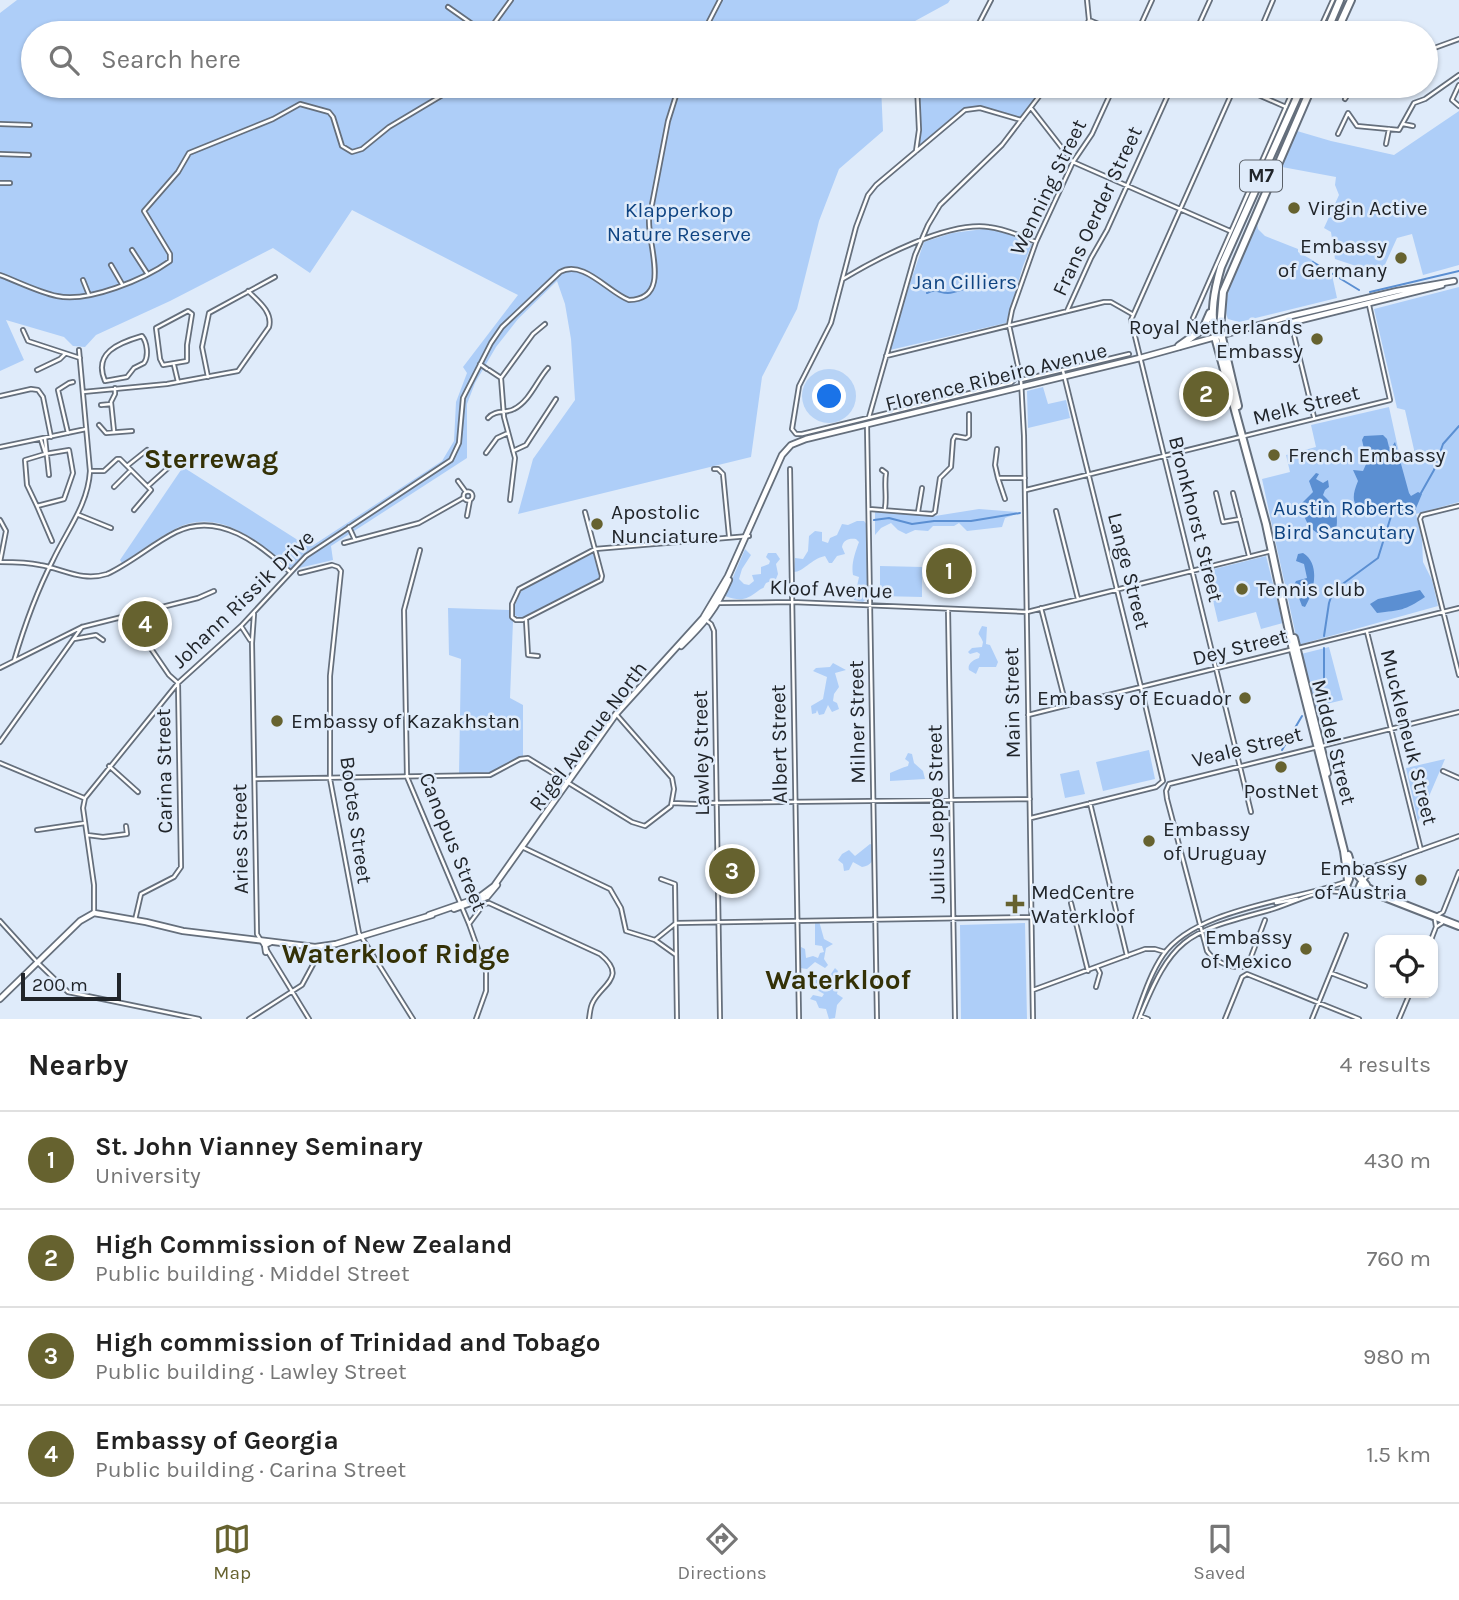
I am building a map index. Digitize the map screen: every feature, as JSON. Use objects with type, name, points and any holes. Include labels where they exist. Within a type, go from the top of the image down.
[{"type":"main road","points":[[1334,21],[1340,0]]},
{"type":"main road","points":[[1337,21],[1350,0]]},
{"type":"main road","name":"M7","points":[[1218,336],[1213,301],[1221,267],[1294,98]]},
{"type":"main road","points":[[1288,108],[1300,107],[1305,98]]},
{"type":"main road","name":"M7","points":[[1218,336],[1223,292],[1306,98]]},
{"type":"main road","points":[[1288,108],[1296,114],[1297,119]]},
{"type":"main road","points":[[1270,155],[1277,165]]},
{"type":"main road","points":[[1265,167],[1277,165]]},
{"type":"main road","name":"Florence Ribeiro Avenue","points":[[791,445],[867,425],[886,417],[1022,383],[1140,358],[1256,324],[1457,280]]},
{"type":"main road","name":"Florence Ribeiro Avenue","points":[[1249,328],[1258,329],[1289,323],[1368,300]]},
{"type":"main road","points":[[1179,346],[1205,326],[1213,301]]},
{"type":"main road","points":[[1323,308],[1336,311]]},
{"type":"main road","name":"Middel Street","points":[[1218,336],[1344,851],[1357,880]]},
{"type":"main road","name":"Rigel Avenue North","points":[[94,913],[135,919],[183,931],[323,946],[460,906],[478,898],[491,889],[523,848],[617,715],[719,603],[782,455],[791,445]]},
{"type":"main road","name":"Rigel Avenue North","points":[[705,619],[747,536]]},
{"type":"main road","points":[[710,607],[719,603],[717,597]]},
{"type":"main road","name":"Middel Street","points":[[1318,746],[1357,880]]},
{"type":"main road","name":"Middel Street","points":[[1349,860],[1357,880]]},
{"type":"main road","points":[[1352,868],[1365,869]]},
{"type":"main road","points":[[1354,892],[1357,880]]},
{"type":"main road","name":"M7","points":[[1439,922],[1357,880],[1346,888],[1372,895],[1439,922],[1459,928]]},
{"type":"main road","points":[[0,999],[80,921],[94,913]]},
{"type":"main road","points":[[266,952],[265,945],[271,942]]},
{"type":"street","points":[[495,21],[511,0]]},
{"type":"street","points":[[710,21],[720,0]]},
{"type":"street","points":[[980,21],[992,0]]},
{"type":"street","points":[[1087,0],[1089,20]]},
{"type":"street","points":[[1142,21],[1152,0]]},
{"type":"street","points":[[1200,21],[1210,0]]},
{"type":"street","points":[[1264,21],[1273,0]]},
{"type":"street","points":[[1323,21],[1333,0]]},
{"type":"street","points":[[448,7],[468,21]]},
{"type":"street","points":[[1438,47],[1459,39]]},
{"type":"street","points":[[1438,90],[1459,75]]},
{"type":"street","points":[[1459,85],[1452,100],[1459,106]]},
{"type":"street","points":[[0,275],[56,296],[104,292],[168,262],[171,257],[145,215],[145,210],[178,172],[189,153],[273,119],[297,105],[322,108],[330,113],[341,145],[349,151],[362,149],[438,98]]},
{"type":"street","name":"Johann Rissik Drive","points":[[85,799],[178,683],[241,626],[310,552],[451,460],[459,443],[463,398],[480,364],[502,327],[540,289],[565,269],[578,270],[629,300],[639,299],[653,289],[656,277],[649,220],[668,121],[675,98]]},
{"type":"street","points":[[916,151],[918,98]]},
{"type":"street","points":[[869,417],[920,240],[937,209],[1000,148],[1038,98]]},
{"type":"street","name":"Wenning Street","points":[[1022,383],[1009,325],[1018,289],[1036,242],[1073,162],[1090,136],[1108,98]]},
{"type":"street","name":"Frans Oerder Street","points":[[1068,311],[1167,98]]},
{"type":"street","points":[[886,356],[1109,302],[1132,314],[1231,98]]},
{"type":"street","points":[[1264,98],[1288,108]]},
{"type":"street","points":[[1193,318],[1291,98]]},
{"type":"street","points":[[1338,134],[1348,113],[1357,126],[1399,130],[1414,103],[1426,98]]},
{"type":"street","points":[[1017,364],[1017,376],[1011,383],[886,417],[869,417],[802,434],[794,432],[792,424],[798,388],[829,327],[856,227],[868,195],[960,113],[970,108],[1021,120]]},
{"type":"street","points":[[1031,108],[1073,162],[1230,232]]},
{"type":"street","points":[[0,124],[30,125]]},
{"type":"street","points":[[1403,124],[1413,126]]},
{"type":"street","points":[[1386,144],[1389,130]]},
{"type":"street","points":[[0,154],[29,155]]},
{"type":"street","points":[[0,183],[10,184]]},
{"type":"street","points":[[843,279],[920,240],[961,227],[982,226],[1007,230],[1036,242]]},
{"type":"street","points":[[132,250],[147,273]]},
{"type":"street","points":[[111,265],[122,284]]},
{"type":"street","points":[[208,377],[202,346],[209,313],[275,277]]},
{"type":"street","points":[[83,280],[89,295]]},
{"type":"street","points":[[83,392],[178,383],[240,370],[269,327],[270,316],[248,291]]},
{"type":"street","name":"Melk Street","points":[[1025,490],[1390,400],[1368,300]]},
{"type":"street","points":[[190,311],[188,360],[174,365],[161,364],[156,328],[190,311]]},
{"type":"street","name":"Bronkhorst Street","points":[[1132,314],[1131,323],[1251,812]]},
{"type":"street","points":[[1293,331],[1295,321]]},
{"type":"street","points":[[1289,323],[1315,418]]},
{"type":"street","points":[[510,500],[515,461],[503,410],[501,378],[533,334],[545,324]]},
{"type":"street","points":[[23,330],[28,340],[80,358]]},
{"type":"street","points":[[127,377],[105,381],[102,360],[114,349],[142,336],[145,340],[147,360],[134,368],[127,377],[129,387]]},
{"type":"street","points":[[33,349],[34,342]]},
{"type":"street","points":[[14,661],[49,567],[88,492],[90,471],[79,350]]},
{"type":"street","points":[[37,370],[65,354]]},
{"type":"street","points":[[1063,374],[1129,354]]},
{"type":"street","points":[[480,364],[501,378]]},
{"type":"street","points":[[174,365],[178,383]]},
{"type":"street","points":[[488,418],[493,413],[515,408],[531,392],[548,368]]},
{"type":"street","name":"Lange Street","points":[[1063,374],[1163,779],[1159,786],[1090,803]]},
{"type":"street","points":[[68,433],[58,390],[73,382]]},
{"type":"street","name":"Main Street","points":[[1022,383],[1033,1019]]},
{"type":"street","points":[[114,431],[111,404],[115,388]]},
{"type":"street","points":[[0,396],[38,390],[43,397],[51,437]]},
{"type":"street","points":[[513,451],[526,445],[556,399]]},
{"type":"street","points":[[101,405],[111,404]]},
{"type":"street","points":[[869,509],[885,508],[932,514],[937,509],[940,478],[951,467],[953,440],[956,436],[968,437],[969,414]]},
{"type":"street","points":[[99,425],[106,433],[132,431]]},
{"type":"street","name":"Milner Street","points":[[867,425],[877,1019]]},
{"type":"street","points":[[0,447],[86,429]]},
{"type":"street","points":[[486,453],[497,438],[508,433]]},
{"type":"street","points":[[43,439],[49,475]]},
{"type":"street","points":[[997,449],[995,465],[1005,499]]},
{"type":"street","points":[[37,506],[63,501],[73,475],[69,450],[24,461],[27,485],[52,541]]},
{"type":"street","points":[[127,466],[147,450]]},
{"type":"street","points":[[90,471],[104,471],[118,459],[127,466],[148,486],[150,492],[134,510]]},
{"type":"street","points":[[148,486],[169,467]]},
{"type":"street","points":[[714,469],[723,474],[729,536]]},
{"type":"street","name":"Albert Street","points":[[790,469],[799,1019]]},
{"type":"street","points":[[114,487],[131,470]]},
{"type":"street","points":[[882,470],[886,473],[885,508]]},
{"type":"street","points":[[998,478],[1025,478]]},
{"type":"street","points":[[458,481],[466,492],[472,494],[467,516]]},
{"type":"street","points":[[918,513],[922,488]]},
{"type":"street","points":[[344,543],[419,523],[463,498],[466,492]]},
{"type":"street","points":[[1216,493],[1223,522],[1240,519]]},
{"type":"street","points":[[1233,493],[1249,556]]},
{"type":"street","points":[[463,498],[470,500]]},
{"type":"street","points":[[1459,506],[1422,515],[1420,519],[1459,675]]},
{"type":"street","points":[[1055,511],[1078,599]]},
{"type":"street","points":[[586,512],[595,550],[602,576],[601,581],[526,618],[516,620],[512,614],[512,604],[519,589],[595,550],[747,536]]},
{"type":"street","points":[[78,514],[111,528]]},
{"type":"street","points":[[0,520],[6,531],[0,562],[49,567],[80,577],[100,576],[176,532],[206,524],[248,538],[290,572]]},
{"type":"street","points":[[349,527],[355,540]]},
{"type":"street","name":"Canopus Street","points":[[420,550],[404,610],[407,777],[469,924],[487,978],[477,1019]]},
{"type":"street","name":"Kloof Avenue","points":[[719,603],[792,602],[1027,612],[1272,551]]},
{"type":"street","name":"Bootes Street","points":[[300,573],[332,565],[341,571],[330,676],[330,779],[360,936],[413,1019]]},
{"type":"street","points":[[0,668],[82,627],[198,598],[214,591]]},
{"type":"street","points":[[1041,608],[1066,705]]},
{"type":"street","name":"Dey Street","points":[[1028,715],[1459,608]]},
{"type":"street","name":"Julius Jeppe Street","points":[[948,609],[955,1019]]},
{"type":"street","name":"Aries Street","points":[[255,611],[252,643],[257,934],[309,1019]]},
{"type":"street","name":"Carina Street","points":[[128,615],[169,675],[178,683],[181,867],[174,877],[141,894],[135,919]]},
{"type":"street","points":[[526,618],[528,655],[538,656]]},
{"type":"street","name":"Lawley Street","points":[[705,619],[715,631],[720,1019]]},
{"type":"street","points":[[241,626],[252,643]]},
{"type":"street","points":[[0,742],[82,627]]},
{"type":"street","name":"Muckleneuk Street","points":[[1367,632],[1421,849]]},
{"type":"street","points":[[74,639],[96,635],[103,640]]},
{"type":"street","name":"Veale Street","points":[[1200,925],[1167,799],[1167,786],[1173,782],[1459,712]]},
{"type":"street","points":[[256,779],[494,775],[520,759],[528,758],[642,827],[665,812],[672,803],[673,778],[617,715]]},
{"type":"street","points":[[0,763],[85,799],[83,808],[94,885],[94,913]]},
{"type":"street","points":[[109,766],[138,792]]},
{"type":"street","points":[[1443,771],[1459,778]]},
{"type":"street","points":[[707,803],[1030,799]]},
{"type":"street","points":[[672,803],[695,804]]},
{"type":"street","points":[[1031,818],[1090,803],[1127,956]]},
{"type":"street","points":[[37,830],[85,823]]},
{"type":"street","points":[[87,835],[103,837],[127,834],[127,826]]},
{"type":"street","points":[[1357,880],[1365,869],[1459,836]]},
{"type":"street","points":[[523,848],[607,887],[621,908],[625,931],[655,940],[676,955]]},
{"type":"street","points":[[1148,1019],[1138,1017],[1154,970],[1180,938],[1200,925],[1241,910],[1357,880],[1380,863]]},
{"type":"street","points":[[1433,935],[1459,872]]},
{"type":"street","points":[[662,879],[675,884],[677,1019]]},
{"type":"street","points":[[1275,903],[1326,892],[1354,892]]},
{"type":"street","points":[[1145,998],[1169,957],[1186,940],[1201,931],[1300,899]]},
{"type":"street","points":[[469,924],[484,904],[492,903],[600,954],[610,964],[612,978],[593,1001],[589,1019]]},
{"type":"street","points":[[1071,903],[1088,971]]},
{"type":"street","points":[[1439,922],[1443,912]]},
{"type":"street","points":[[655,940],[676,923],[1031,917]]},
{"type":"street","points":[[1200,925],[1205,948],[1212,958],[1233,967],[1240,967],[1251,957],[1265,920]]},
{"type":"street","points":[[0,923],[61,987],[72,994],[199,1019]]},
{"type":"street","points":[[1312,1019],[1346,935]]},
{"type":"street","points":[[249,1019],[305,981],[323,946]]},
{"type":"street","points":[[1033,990],[1151,949],[1166,952]]},
{"type":"street","points":[[1096,986],[1100,973],[1097,967]]},
{"type":"street","points":[[1331,973],[1365,986]]},
{"type":"street","points":[[1225,1019],[1243,975],[1251,975],[1359,1019]]},
{"type":"street","points":[[1399,1019],[1408,998]]},
{"type":"green space","name":"Klapperkop Nature Reserve","points":[[17,0],[950,0],[915,21],[21,21],[21,98],[882,98],[883,131],[839,169],[819,221],[797,309],[762,377],[751,457],[518,514],[533,459],[575,400],[571,339],[565,304],[557,281],[518,319],[496,347],[475,383],[467,404],[467,458],[331,546],[333,560],[282,572],[288,566],[250,537],[222,524],[208,522],[177,528],[122,563],[120,560],[183,467],[304,544],[306,542],[312,546],[442,461],[454,441],[456,402],[467,373],[463,367],[518,295],[352,210],[310,273],[273,248],[170,301],[96,335],[85,347],[73,346],[64,337],[6,320],[24,360],[0,371],[0,13]]},
{"type":"green space","points":[[918,98],[1038,98],[1021,120],[975,106],[943,125],[919,146]]},
{"type":"green space","points":[[1459,111],[1459,265],[1423,275],[1412,234],[1397,238],[1383,269],[1359,267],[1335,259],[1331,232],[1324,228],[1339,195],[1335,185],[1336,177],[1282,167],[1297,131],[1394,155]]},
{"type":"green space","points":[[1257,222],[1258,229],[1265,236],[1298,249],[1298,252],[1332,275],[1337,298],[1239,322],[1228,319],[1226,310],[1230,285]]},
{"type":"green space","name":"Jan Cilliers","points":[[984,229],[1003,232],[1032,244],[1006,323],[890,350],[924,242],[952,233]]},
{"type":"green space","name":"Austin Roberts Bird Sancutary","points":[[1459,287],[1459,502],[1416,514],[1422,540],[1423,562],[1432,580],[1438,606],[1298,645],[1262,479],[1290,472],[1286,455],[1316,447],[1311,425],[1389,407],[1400,457],[1415,454],[1405,410],[1397,408],[1374,309]]},
{"type":"green space","points":[[1043,387],[1048,404],[1066,400],[1070,418],[1028,428],[1027,391]]},
{"type":"green space","points":[[979,509],[1017,512],[1005,518],[1002,527],[967,531],[959,523],[954,526],[933,526],[928,531],[915,530],[906,534],[891,523],[875,535],[875,511],[935,516]]},
{"type":"green space","points":[[864,521],[868,526],[869,596],[863,602],[854,600],[859,577],[853,575],[859,542],[856,539],[845,541],[842,547],[845,554],[837,556],[832,563],[829,563],[825,556],[794,572],[795,558],[803,559],[808,551],[809,536],[815,531],[822,532],[822,541],[828,543],[830,538],[837,535],[842,524],[848,525]]},
{"type":"green space","points":[[745,549],[751,555],[739,579],[744,584],[749,585],[754,581],[752,575],[761,574],[761,567],[769,564],[770,561],[766,557],[768,553],[776,553],[780,559],[776,564],[776,579],[746,598],[725,596]]},
{"type":"green space","points":[[594,553],[600,576],[598,580],[521,618],[514,615],[513,610],[521,590]]},
{"type":"green space","name":"Tennis club","points":[[1266,556],[1283,623],[1261,629],[1256,612],[1218,622],[1206,571]]},
{"type":"green space","points":[[880,566],[922,567],[922,597],[880,596]]},
{"type":"green space","points":[[448,608],[509,610],[513,621],[510,698],[523,705],[523,756],[494,773],[459,774],[461,659],[449,655]]},
{"type":"green space","points":[[982,626],[987,627],[986,644],[990,645],[998,662],[996,667],[979,667],[976,674],[969,670],[969,666],[980,654],[968,652],[972,648],[982,647],[979,633]]},
{"type":"green space","points":[[1329,647],[1343,700],[1314,707],[1301,654]]},
{"type":"green space","points":[[833,663],[846,670],[835,673],[839,687],[833,701],[839,709],[832,712],[828,705],[824,714],[819,715],[817,710],[812,714],[811,706],[823,699],[827,677],[813,671],[816,668],[830,667]]},
{"type":"green space","points":[[1149,750],[1155,779],[1103,791],[1096,762]]},
{"type":"green space","points":[[908,753],[912,754],[914,763],[923,771],[925,779],[890,781],[890,773],[908,766],[909,762],[905,759]]},
{"type":"green space","points":[[1445,759],[1418,822],[1406,768]]},
{"type":"green space","points":[[1079,770],[1085,794],[1065,798],[1060,774]]},
{"type":"green space","points":[[870,844],[873,845],[874,853],[869,864],[862,867],[853,862],[849,870],[844,871],[843,864],[838,860],[842,854],[849,850],[855,856]]},
{"type":"green space","points":[[819,921],[824,939],[833,944],[826,948],[824,959],[828,965],[825,968],[815,962],[807,969],[800,968],[795,961],[801,957],[801,947],[805,949],[806,958],[818,958],[820,953],[824,952],[822,946],[815,945],[815,923]]},
{"type":"green space","points":[[1025,923],[1027,1019],[961,1019],[960,925]]},
{"type":"green space","points":[[835,968],[838,971],[836,977],[840,981],[837,994],[843,998],[837,1005],[835,1018],[829,1019],[826,1009],[819,1008],[816,1001],[810,999],[813,995],[822,997],[824,994],[817,990],[813,979],[831,974]]},
{"type":"shaded area","points":[[1383,435],[1389,447],[1395,442],[1409,493],[1411,496],[1418,492],[1422,494],[1414,513],[1403,515],[1391,503],[1389,504],[1393,512],[1382,516],[1381,513],[1385,510],[1383,505],[1376,514],[1355,504],[1354,495],[1358,481],[1353,470],[1363,471],[1367,462],[1362,440],[1364,436]]},
{"type":"shaded area","points":[[1316,473],[1319,474],[1316,479],[1323,483],[1328,480],[1329,487],[1323,495],[1333,507],[1337,519],[1336,530],[1323,534],[1308,524],[1301,504],[1313,492],[1309,481]]},
{"type":"shaded area","points":[[1303,553],[1309,558],[1314,571],[1311,594],[1305,607],[1302,606],[1294,585],[1296,581],[1307,578],[1304,564],[1296,561],[1298,554]]},
{"type":"shaded area","points":[[1420,590],[1425,597],[1402,609],[1377,613],[1370,604],[1378,599]]},
{"type":"waterway","points":[[1313,262],[1359,290]]},
{"type":"waterway","points":[[1370,292],[1459,271]]},
{"type":"waterway","points":[[927,293],[952,293],[976,287]]},
{"type":"waterway","points":[[1421,493],[1434,470],[1443,444],[1459,426]]},
{"type":"waterway","points":[[874,520],[889,518],[912,524],[971,521],[1020,513]]},
{"type":"waterway","points":[[1324,636],[1333,591],[1378,558],[1392,513]]},
{"type":"waterway","points":[[1324,648],[1324,680]]},
{"type":"waterway","points":[[1282,750],[1302,716]]},
{"type":"place","name":"Virgin Active","points":[[1294,208]]},
{"type":"place","name":"Embassy of Germany","points":[[1401,258]]},
{"type":"place","name":"Royal Netherlands Embassy","points":[[1317,339]]},
{"type":"place","name":"High Commission of New Zealand","points":[[1206,394]]},
{"type":"place","name":"French Embassy","points":[[1274,455]]},
{"type":"place","name":"Apostolic Nunciature","points":[[597,524]]},
{"type":"place","name":"St. John Vianney Seminary","points":[[949,571]]},
{"type":"place","name":"Tennis club","points":[[1242,589]]},
{"type":"place","name":"Embassy of Georgia","points":[[145,624]]},
{"type":"place","name":"Embassy of Ecuador","points":[[1245,698]]},
{"type":"place","name":"Embassy of Kazakhstan","points":[[277,721]]},
{"type":"place","name":"PostNet","points":[[1281,767]]},
{"type":"place","name":"Embassy of Uruguay","points":[[1149,841]]},
{"type":"place","name":"High commission of Trinidad and Tobago","points":[[732,871]]},
{"type":"place","name":"Embassy of Austria","points":[[1421,880]]},
{"type":"place","name":"MedCentre Waterkloof","points":[[1015,904]]},
{"type":"place","name":"Embassy of Mexico","points":[[1306,949]]},
{"type":"district","name":"Sterrewag","points":[[211,458]]},
{"type":"district","name":"Waterkloof Ridge","points":[[396,953]]},
{"type":"district","name":"Waterkloof","points":[[838,979]]}]
